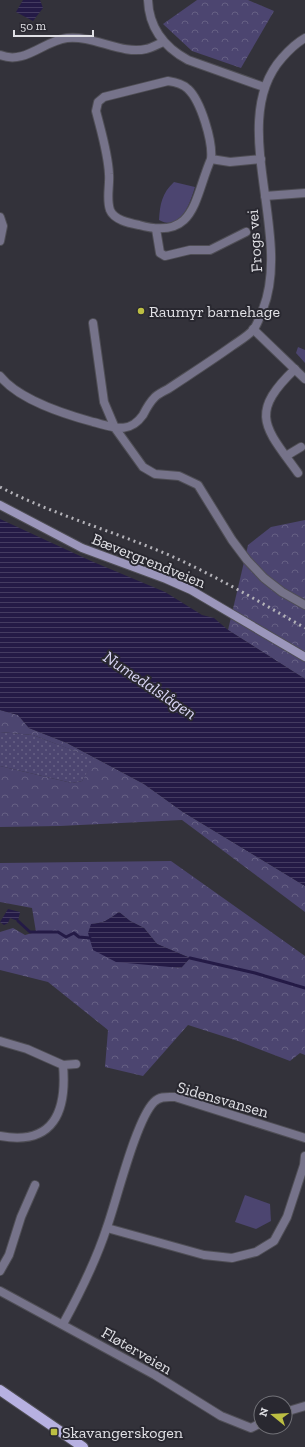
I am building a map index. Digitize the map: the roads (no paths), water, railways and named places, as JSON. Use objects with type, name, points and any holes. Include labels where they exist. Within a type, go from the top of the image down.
[{"type":"main road","name":"Bævergrendveien","points":[[0,505],[82,548],[166,579],[191,590],[305,657]]},
{"type":"main road","points":[[0,1390],[83,1447]]},
{"type":"street","points":[[148,0],[151,20],[163,42],[177,54],[188,60],[264,87]]},
{"type":"street","points":[[0,55],[11,58],[29,55],[46,44],[67,38],[88,39],[138,50],[147,49],[163,42]]},
{"type":"street","name":"Frogs vei","points":[[115,428],[135,425],[155,397],[211,361],[253,329],[268,297],[272,264],[261,159],[259,120],[260,99],[264,87],[276,64],[294,44],[305,38]]},
{"type":"street","points":[[168,81],[183,85],[195,98],[206,125],[212,150],[211,159],[192,211],[184,221],[174,226],[156,229],[126,222],[117,218],[111,211],[108,190],[109,170],[96,111],[98,102],[104,97],[168,81]]},
{"type":"street","points":[[211,159],[230,162],[261,159]]},
{"type":"street","points":[[265,196],[305,193]]},
{"type":"street","points":[[0,218],[3,226],[0,241]]},
{"type":"street","points":[[156,229],[160,253],[165,256],[190,250],[210,250],[246,232]]},
{"type":"street","points":[[93,323],[100,386],[104,402],[115,428],[143,467],[156,474],[179,476],[198,485],[232,540],[247,560],[264,578],[282,592],[305,605]]},
{"type":"street","points":[[253,329],[305,379]]},
{"type":"street","points":[[295,369],[274,390],[265,412],[265,421],[298,473]]},
{"type":"street","points":[[0,376],[4,381],[23,395],[40,403],[73,416],[115,428]]},
{"type":"street","points":[[286,456],[301,447]]},
{"type":"street","points":[[0,1041],[27,1048],[63,1065],[76,1064]]},
{"type":"street","points":[[0,1136],[31,1138],[45,1132],[54,1121],[62,1102],[65,1087],[63,1065]]},
{"type":"street","name":"Sidensvansen","points":[[63,1324],[82,1288],[107,1228],[144,1118],[154,1102],[161,1097],[175,1097],[302,1137],[305,1145]]},
{"type":"street","points":[[107,1228],[204,1255],[232,1258],[256,1252],[274,1241],[287,1217],[304,1165],[305,1156]]},
{"type":"street","points":[[0,1271],[9,1255],[21,1217],[35,1184]]},
{"type":"street","name":"Fløterveien","points":[[0,1291],[154,1375],[221,1416],[251,1428],[253,1427]]},
{"type":"street","points":[[293,1410],[305,1406]]},
{"type":"water","points":[[23,0],[40,0],[43,8],[33,21],[16,12]]},
{"type":"water","name":"Numedalslågen","points":[[0,519],[91,561],[165,592],[202,615],[214,618],[228,630],[305,679],[305,886],[183,812],[144,784],[67,743],[29,728],[18,715],[0,710]]},
{"type":"water","points":[[8,909],[20,912],[18,921],[10,918],[8,923],[4,925],[0,922]]},
{"type":"water","points":[[119,912],[130,921],[144,928],[157,944],[190,958],[181,968],[116,962],[93,950],[88,933],[91,924],[106,921]]},
{"type":"waterway","points":[[18,921],[30,932],[58,932],[66,937],[74,933],[79,937],[90,938]]},
{"type":"waterway","points":[[190,958],[255,973],[305,988]]},
{"type":"railway","points":[[0,487],[41,506],[169,555],[221,580],[305,628]]},
{"type":"place","name":"Raumyr barnehage","points":[[141,311]]},
{"type":"place","name":"Skavangerskogen","points":[[54,1432]]}]
